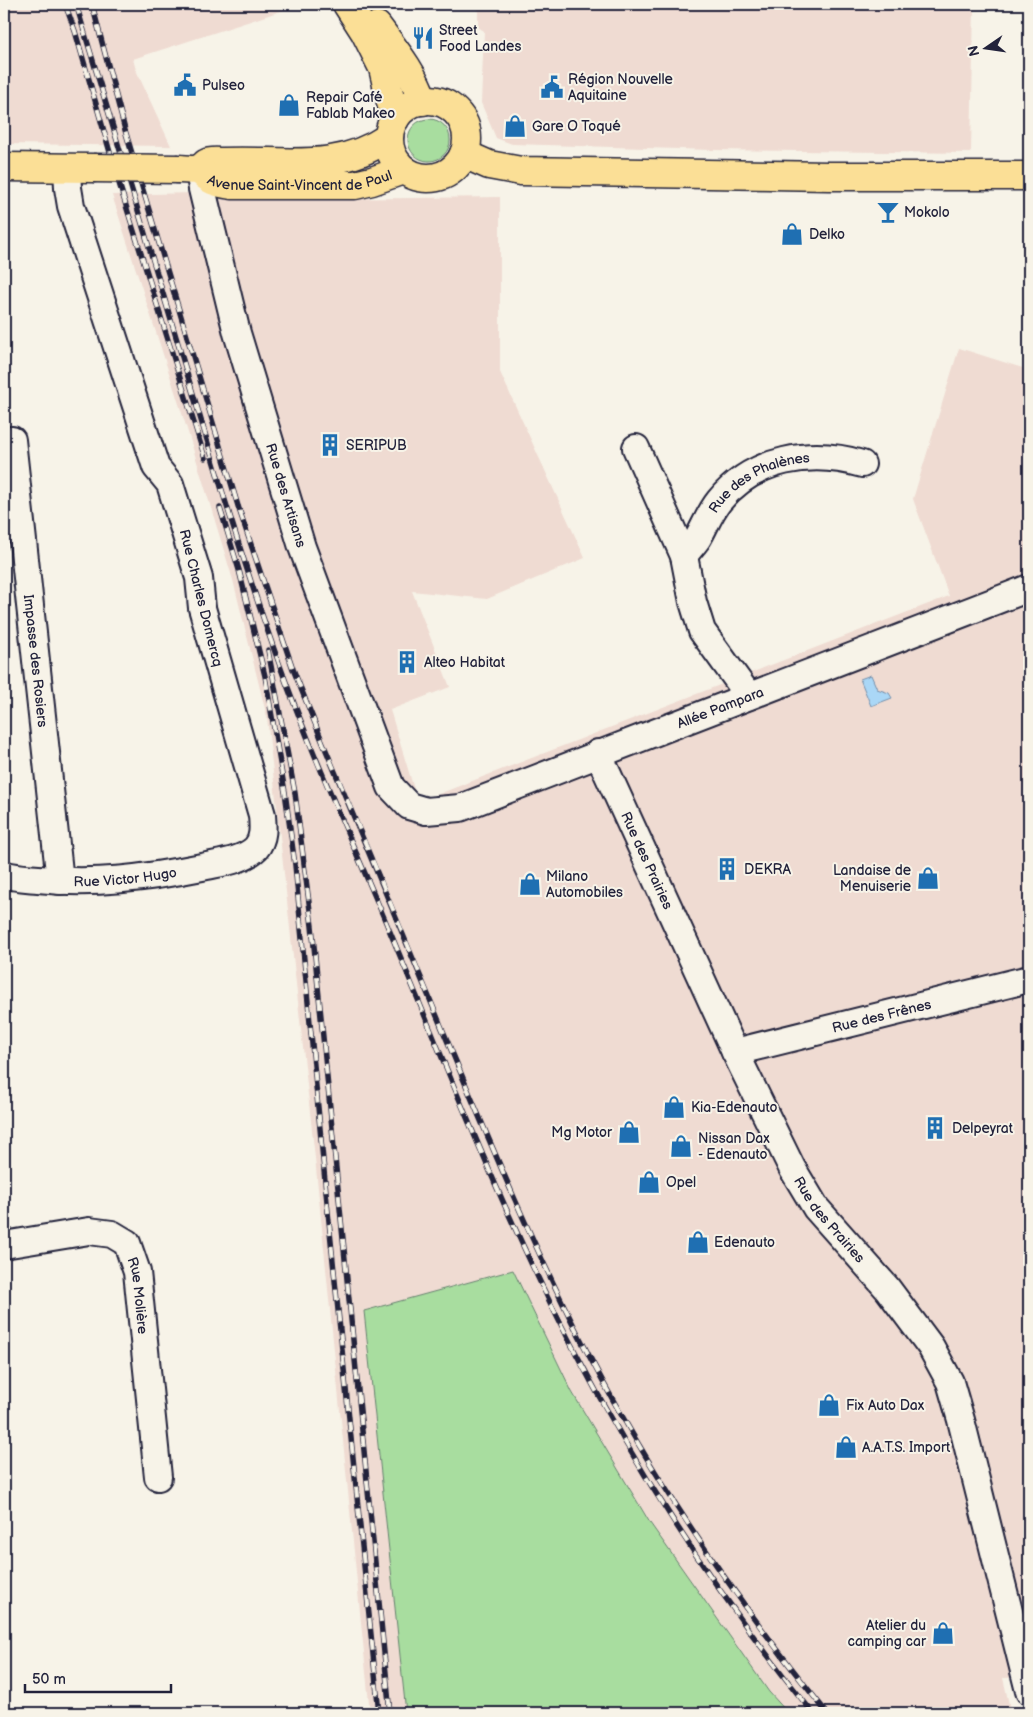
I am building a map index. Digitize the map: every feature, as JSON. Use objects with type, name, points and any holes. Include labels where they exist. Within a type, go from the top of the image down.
[{"type":"main road","points":[[347,4],[365,32],[383,68],[392,128],[390,149],[395,160],[404,170],[414,176],[438,177],[449,172],[458,164],[464,154],[466,130],[461,118],[453,109],[442,103],[431,100],[407,106],[392,128]]},
{"type":"main road","points":[[362,4],[412,76],[423,101]]},
{"type":"main road","name":"Avenue Saint-Vincent de Paul","points":[[4,167],[199,169],[208,163],[223,162],[316,162],[360,153],[377,145],[392,128]]},
{"type":"main road","points":[[464,154],[489,165],[521,171],[829,176],[1029,176]]},
{"type":"main road","name":"Avenue Saint-Vincent de Paul","points":[[199,169],[207,178],[214,182],[232,185],[355,185],[404,170]]},
{"type":"street","name":"Rue Charles Domercq","points":[[80,168],[68,188],[71,206],[156,467],[170,484],[199,578],[202,608],[262,815],[263,833],[257,847],[246,855]]},
{"type":"street","name":"Rue des Artisans","points":[[199,169],[202,189],[237,333],[302,546],[391,787],[409,806]]},
{"type":"street","name":"Impasse des Rosiers","points":[[12,440],[60,881]]},
{"type":"street","points":[[636,448],[684,556],[702,631],[750,696]]},
{"type":"street","name":"Rue des Phalènes","points":[[684,556],[696,540],[718,502],[738,482],[773,464],[807,456],[842,458],[862,464]]},
{"type":"street","name":"Allée Pampara","points":[[409,806],[426,811],[460,808],[1029,588]]},
{"type":"street","name":"Rue des Prairies","points":[[598,754],[735,1052],[792,1168],[816,1208],[887,1288],[931,1347],[950,1382],[1029,1690]]},
{"type":"street","name":"Rue Victor Hugo","points":[[4,874],[60,881],[120,881],[217,864],[246,855]]},
{"type":"street","name":"Rue des Frênes","points":[[735,1052],[1029,979]]},
{"type":"street","name":"Rue Molière","points":[[4,1244],[89,1231],[112,1234],[127,1243],[137,1272],[158,1476]]},
{"type":"shaded area","points":[[4,4],[280,4],[284,10],[133,59],[136,70],[171,146],[4,144]]},
{"type":"shaded area","points":[[478,4],[974,4],[971,151],[970,153],[712,150],[512,144],[496,138],[481,103],[484,31],[478,27]]},
{"type":"shaded area","points":[[193,193],[324,199],[500,197],[500,372],[585,558],[487,599],[412,591],[450,687],[390,710],[418,802],[949,596],[913,499],[959,348],[1029,370],[1029,1677],[1003,1678],[1011,1713],[788,1713],[769,1692],[650,1523],[572,1392],[513,1270],[364,1311],[406,1713],[370,1713],[315,1158],[267,717],[233,580],[112,195]]},
{"type":"green space","points":[[429,119],[444,125],[450,140],[444,155],[429,161],[414,155],[408,140],[414,125]]},
{"type":"green space","points":[[513,1270],[572,1392],[650,1523],[769,1692],[788,1713],[406,1713],[364,1311]]},
{"type":"water","points":[[871,675],[877,689],[889,693],[892,698],[871,706],[860,679]]},
{"type":"railway","points":[[65,4],[75,31],[118,180],[205,458]]},
{"type":"railway","points":[[76,4],[225,500],[275,653],[310,744],[480,1149],[547,1296],[624,1441],[713,1581],[813,1713]]},
{"type":"railway","points":[[92,4],[125,130],[238,506],[293,669],[492,1148],[579,1336],[633,1435],[693,1531],[725,1577],[827,1713]]},
{"type":"railway","points":[[220,508],[239,570],[265,676],[285,792],[295,865],[379,1713]]},
{"type":"railway","points":[[268,650],[295,793],[312,926],[390,1713]]},
{"type":"place","name":"Street Food Landes","points":[[423,38]]},
{"type":"place","name":"Pulseo","points":[[185,85]]},
{"type":"place","name":"Région Nouvelle Aquitaine","points":[[552,87]]},
{"type":"place","name":"Repair Café Fablab Makeo","points":[[289,105]]},
{"type":"place","name":"Gare O Toqué","points":[[515,126]]},
{"type":"place","name":"Mokolo","points":[[888,212]]},
{"type":"place","name":"Delko","points":[[792,234]]},
{"type":"place","name":"SERIPUB","points":[[330,445]]},
{"type":"place","name":"Alteo Habitat","points":[[407,662]]},
{"type":"place","name":"DEKRA","points":[[727,869]]},
{"type":"place","name":"Landaise de Menuiserie","points":[[928,878]]},
{"type":"place","name":"Milano Automobiles","points":[[530,884]]},
{"type":"place","name":"Kia-Edenauto","points":[[674,1107]]},
{"type":"place","name":"Delpeyrat","points":[[935,1128]]},
{"type":"place","name":"Mg Motor","points":[[629,1132]]},
{"type":"place","name":"Nissan Dax - Edenauto","points":[[681,1146]]},
{"type":"place","name":"Opel","points":[[649,1182]]},
{"type":"place","name":"Edenauto","points":[[698,1242]]},
{"type":"place","name":"Fix Auto Dax","points":[[829,1405]]},
{"type":"place","name":"A.A.T.S. Import","points":[[846,1447]]},
{"type":"place","name":"Atelier du camping car","points":[[943,1633]]}]
